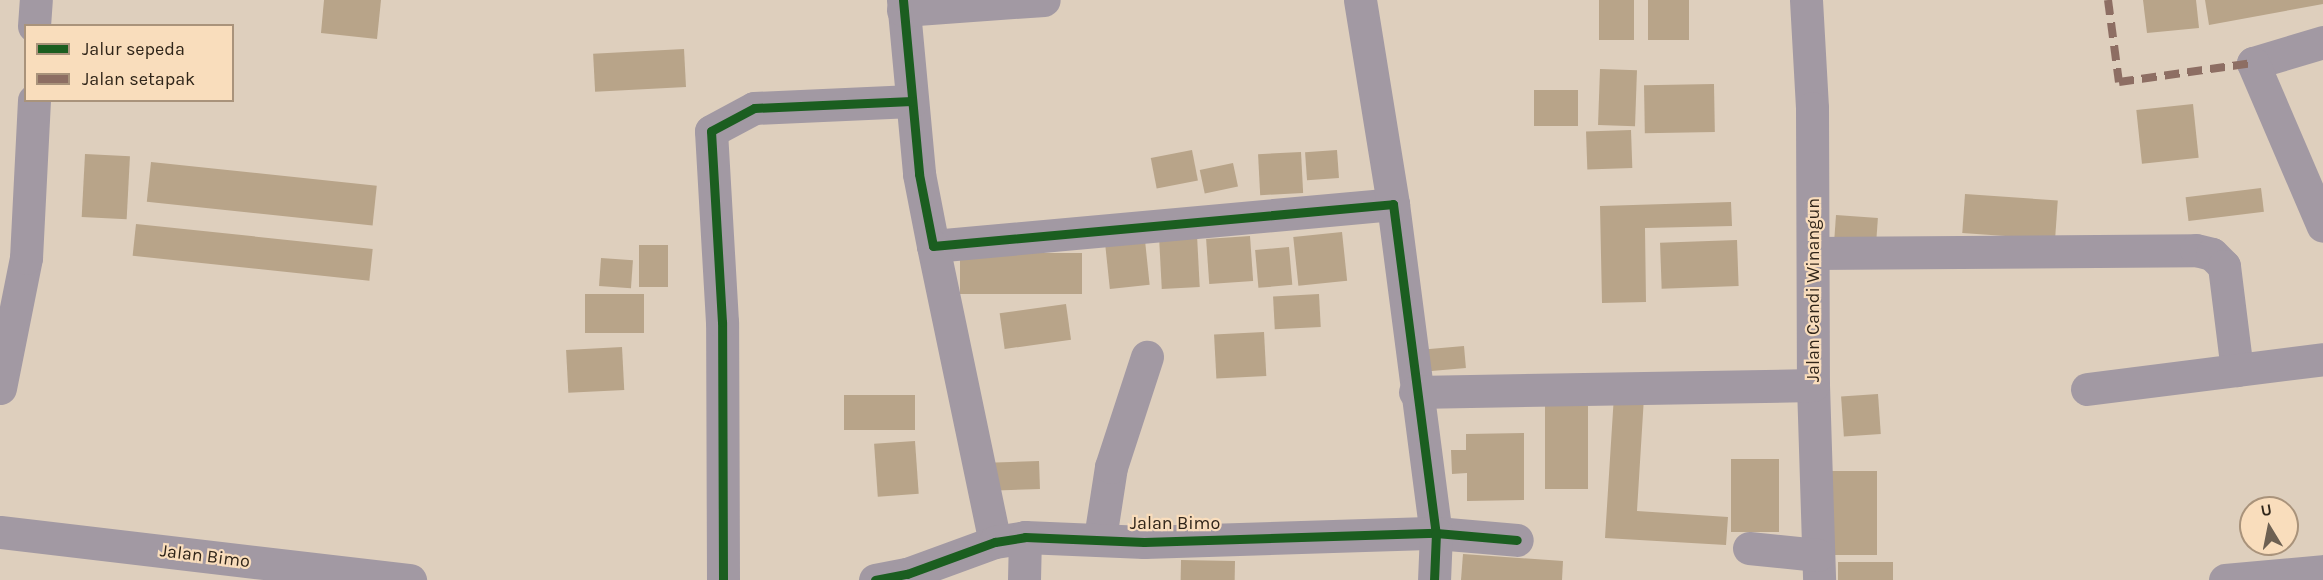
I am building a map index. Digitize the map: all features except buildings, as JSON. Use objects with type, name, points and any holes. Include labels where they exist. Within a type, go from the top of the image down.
[{"type":"street","points":[[34,24],[36,0]]},
{"type":"street","points":[[1024,580],[1010,539],[933,246],[919,174],[903,5],[1044,0]]},
{"type":"street","points":[[1360,0],[1393,204],[1415,392],[1436,533],[1434,580]]},
{"type":"street","name":"Jalan Candi Winangun","points":[[1806,0],[1812,108],[1813,385],[1818,568]]},
{"type":"street","points":[[2323,42],[2253,63],[2323,226]]},
{"type":"street","points":[[723,580],[722,322],[711,131],[741,111],[754,108],[912,101]]},
{"type":"street","points":[[0,388],[26,258],[34,102]]},
{"type":"street","points":[[933,246],[1393,204]]},
{"type":"street","points":[[1813,253],[2196,250],[2212,254],[2224,266],[2237,370]]},
{"type":"street","points":[[1100,538],[1111,467],[1147,357]]},
{"type":"street","points":[[2087,389],[2323,359]]},
{"type":"street","points":[[1415,392],[1813,385]]},
{"type":"street","name":"Jalan Bimo","points":[[0,532],[410,580]]},
{"type":"street","name":"Jalan Bimo","points":[[875,580],[908,574],[1010,539],[1100,538],[1144,542],[1436,533],[1517,540]]},
{"type":"street","points":[[1749,548],[1818,568]]},
{"type":"street","points":[[2225,580],[2323,571]]},
{"type":"marked path","points":[[2108,0],[2119,82],[2253,63]]},
{"type":"cycle path","points":[[903,0],[919,174],[933,246],[1393,204],[1436,533],[1517,540]]},
{"type":"cycle path","points":[[723,580],[722,322],[711,131],[754,108],[912,101]]},
{"type":"cycle path","points":[[875,580],[907,574],[995,542],[1025,537],[1144,542],[1436,533],[1434,580]]}]
